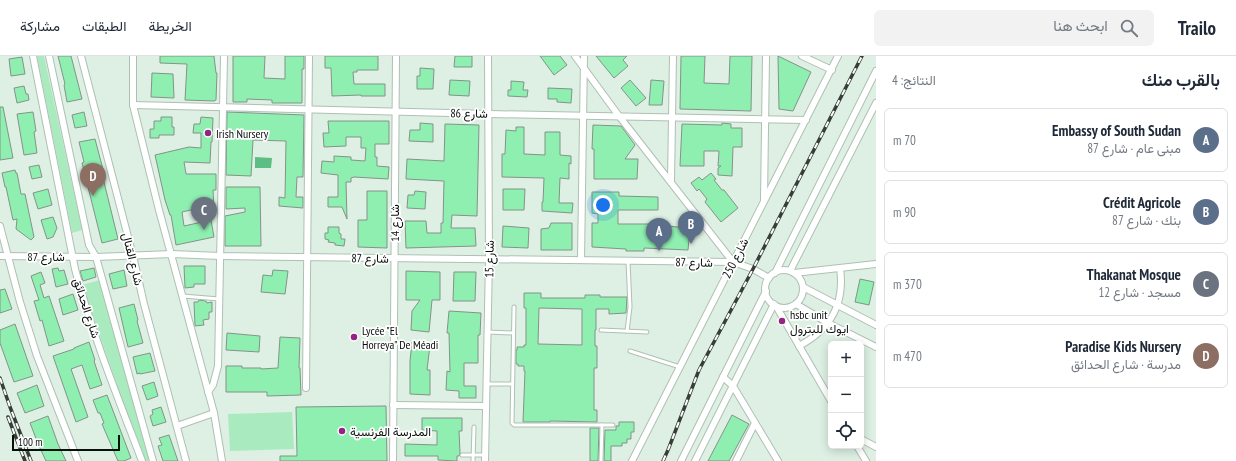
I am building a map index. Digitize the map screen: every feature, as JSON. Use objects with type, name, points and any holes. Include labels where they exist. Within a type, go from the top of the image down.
[{"type":"street","name":"شارع الحدائق","points":[[34,56],[76,275],[110,377],[142,461]]},
{"type":"street","name":"شارع الحدائق","points":[[49,56],[89,245],[96,257],[153,461]]},
{"type":"street","name":"شارع القنال","points":[[82,56],[144,304],[186,461]]},
{"type":"street","points":[[133,56],[133,105],[159,210],[214,413],[222,461]]},
{"type":"street","points":[[208,392],[213,385],[218,366],[224,56]]},
{"type":"street","points":[[306,388],[309,56]]},
{"type":"street","name":"شارع 14","points":[[392,461],[396,56]]},
{"type":"street","name":"شارع 15","points":[[485,458],[489,259],[488,56]]},
{"type":"street","points":[[575,56],[619,116],[733,262],[753,269],[769,278]]},
{"type":"street","points":[[581,260],[584,56]]},
{"type":"street","points":[[671,181],[673,56]]},
{"type":"street","points":[[764,202],[766,56]]},
{"type":"street","points":[[802,56],[832,70]]},
{"type":"street","name":"شارع 250","points":[[632,461],[838,56]]},
{"type":"street","points":[[775,273],[876,71]]},
{"type":"street","points":[[792,272],[876,103]]},
{"type":"street","name":"شارع 86","points":[[133,105],[806,120]]},
{"type":"street","points":[[0,226],[7,256],[37,356],[78,461]]},
{"type":"street","name":"شارع 87","points":[[0,256],[96,257],[172,254],[220,256],[733,262]]},
{"type":"street","points":[[828,396],[775,305],[767,296],[766,286],[769,278],[775,273],[784,270],[792,272],[876,264]]},
{"type":"street","points":[[799,346],[810,341],[819,334],[833,317],[841,294],[842,280],[840,268]]},
{"type":"street","points":[[775,305],[784,308],[796,304],[801,296],[803,287],[801,282],[792,272]]},
{"type":"street","points":[[803,287],[876,325]]},
{"type":"street","points":[[681,461],[766,291]]},
{"type":"street","points":[[796,304],[828,323],[876,347]]},
{"type":"street","points":[[695,461],[775,305]]},
{"type":"street","points":[[723,377],[733,386],[778,461]]},
{"type":"street","points":[[393,405],[486,406]]},
{"type":"street","points":[[177,426],[214,413]]},
{"type":"street","points":[[736,461],[755,423]]},
{"type":"street","points":[[864,441],[876,447]]},
{"type":"street","points":[[859,449],[866,461]]},
{"type":"lane","points":[[627,331],[630,307],[628,261]]},
{"type":"lane","points":[[183,296],[219,299]]},
{"type":"lane","points":[[514,307],[512,384],[512,421],[514,425],[613,425]]},
{"type":"lane","points":[[602,330],[647,332]]},
{"type":"lane","points":[[488,332],[513,332]]},
{"type":"lane","points":[[630,351],[680,367]]},
{"type":"lane","points":[[487,384],[512,384]]},
{"type":"lane","points":[[601,461],[602,425]]},
{"type":"lane","points":[[473,461],[474,427]]},
{"type":"lane","points":[[462,455],[473,455],[485,458]]},
{"type":"shaded area","points":[[37,56],[44,56],[82,230],[72,233]]},
{"type":"shaded area","points":[[255,157],[272,158],[271,168],[255,168]]},
{"type":"shaded area","points":[[100,280],[149,461],[144,461],[142,456],[82,285]]},
{"type":"shaded area","points":[[292,412],[294,449],[230,451],[228,414]]},
{"type":"building","points":[[58,56],[71,56],[82,99],[67,102],[65,84]]},
{"type":"building","points":[[160,56],[214,56],[217,73],[216,100],[185,100],[187,64],[160,63]]},
{"type":"building","points":[[233,56],[265,56],[264,78],[285,79],[285,56],[304,56],[304,69],[302,69],[302,103],[272,103],[272,100],[247,99],[247,102],[233,102]]},
{"type":"building","points":[[325,56],[378,56],[378,70],[357,70],[357,72],[353,72],[354,84],[385,84],[385,96],[332,96],[331,68],[325,68]]},
{"type":"building","points":[[455,56],[472,56],[472,67],[454,67]]},
{"type":"building","points":[[540,56],[560,56],[567,65],[554,75]]},
{"type":"building","points":[[596,56],[627,56],[623,60],[628,66],[614,78]]},
{"type":"building","points":[[681,56],[705,56],[704,83],[729,84],[730,56],[752,56],[751,111],[680,109]]},
{"type":"building","points":[[778,56],[811,72],[793,111],[779,109]]},
{"type":"building","points":[[22,57],[25,74],[11,76],[9,59]]},
{"type":"building","points":[[420,68],[434,69],[433,89],[417,89],[417,76],[420,76]]},
{"type":"building","points":[[152,73],[173,74],[174,98],[151,97]]},
{"type":"building","points":[[450,80],[470,81],[469,96],[449,95]]},
{"type":"building","points":[[630,80],[646,98],[636,106],[621,88]]},
{"type":"building","points":[[651,80],[664,81],[662,105],[649,105]]},
{"type":"building","points":[[511,81],[524,82],[523,90],[528,90],[527,97],[508,96],[508,90],[511,90]]},
{"type":"building","points":[[24,86],[29,100],[17,103],[14,88]]},
{"type":"building","points":[[548,88],[572,89],[571,103],[557,102],[557,99],[548,99]]},
{"type":"building","points":[[0,107],[3,107],[13,158],[0,160]]},
{"type":"building","points":[[33,112],[37,153],[24,155],[17,114]]},
{"type":"building","points":[[84,112],[87,126],[75,128],[72,115]]},
{"type":"building","points":[[227,112],[304,115],[303,177],[297,177],[296,197],[303,197],[303,208],[279,206],[279,197],[285,198],[286,141],[253,140],[251,176],[226,175]]},
{"type":"building","points":[[161,117],[172,117],[174,135],[159,135],[159,138],[150,138],[150,129],[154,129],[154,121],[161,121]]},
{"type":"building","points":[[201,117],[213,118],[210,163],[184,162],[186,174],[216,174],[216,190],[213,190],[214,209],[195,209],[182,212],[184,226],[211,220],[214,237],[176,245],[171,215],[165,200],[155,155],[189,147],[201,148],[201,133],[193,133],[194,124],[200,124]]},
{"type":"building","points":[[328,121],[389,121],[389,144],[375,144],[377,166],[389,167],[388,179],[354,177],[351,178],[351,182],[346,182],[347,219],[342,207],[328,207],[328,197],[338,197],[338,175],[321,173],[322,161],[334,162],[334,156],[351,157],[351,160],[365,161],[366,148],[361,148],[361,137],[346,137],[346,146],[324,147],[323,133],[329,133]]},
{"type":"building","points":[[420,123],[433,124],[433,142],[409,141],[410,130],[420,130]]},
{"type":"building","points":[[722,123],[731,124],[731,128],[742,128],[742,147],[733,147],[732,176],[718,175],[718,168],[721,166],[718,166],[719,151],[704,151],[704,166],[680,166],[682,124],[722,125]]},
{"type":"building","points":[[445,124],[479,125],[477,216],[452,215],[451,228],[475,228],[476,246],[406,248],[405,221],[426,221],[427,233],[441,233],[441,223],[443,223],[444,181],[406,179],[407,159],[444,161]]},
{"type":"building","points":[[593,125],[621,126],[635,145],[625,159],[638,159],[637,179],[594,179],[594,149],[592,149]]},
{"type":"building","points":[[516,127],[524,127],[524,154],[545,155],[545,132],[560,132],[560,155],[571,156],[571,164],[569,163],[569,179],[560,178],[559,203],[573,203],[572,213],[542,211],[544,178],[502,177],[502,154],[505,154],[506,130],[516,131]]},
{"type":"building","points":[[95,139],[105,177],[103,178],[118,239],[102,243],[82,163],[84,162],[79,142]]},
{"type":"building","points":[[39,165],[42,177],[32,179],[29,167]]},
{"type":"building","points":[[15,170],[17,173],[21,194],[25,194],[34,237],[31,240],[16,229],[17,219],[13,220],[5,187],[2,173]]},
{"type":"building","points":[[711,173],[716,179],[714,180],[738,208],[721,222],[705,202],[707,199],[699,189],[697,191],[691,183],[699,177],[702,180]]},
{"type":"building","points":[[226,187],[260,187],[261,246],[225,246],[225,216],[245,212],[245,208],[226,209]]},
{"type":"building","points":[[48,189],[52,205],[38,209],[33,193]]},
{"type":"building","points":[[503,189],[525,189],[524,210],[503,210]]},
{"type":"building","points":[[367,191],[387,191],[387,248],[358,247],[358,220],[367,220]]},
{"type":"building","points":[[415,191],[426,192],[425,209],[407,208],[408,195],[414,195]]},
{"type":"building","points":[[592,192],[619,192],[619,196],[658,197],[658,210],[618,210],[618,224],[666,223],[666,226],[690,228],[688,250],[644,248],[644,251],[626,251],[626,249],[592,247],[592,223],[598,223],[598,214],[592,213]]},
{"type":"building","points":[[53,217],[57,228],[53,237],[47,239],[41,220]]},
{"type":"building","points":[[551,223],[572,223],[572,250],[541,250],[541,229],[549,228]]},
{"type":"building","points":[[503,226],[529,228],[528,248],[502,247]]},
{"type":"building","points":[[328,227],[339,227],[341,239],[345,239],[344,246],[335,245],[335,243],[328,242],[329,240],[325,239],[325,233],[328,233]]},
{"type":"building","points":[[184,266],[205,266],[205,284],[194,284],[194,287],[185,288]]},
{"type":"building","points":[[58,268],[59,271],[64,270],[68,284],[56,287],[52,269]]},
{"type":"building","points":[[94,268],[96,277],[83,281],[80,271]]},
{"type":"building","points":[[124,270],[127,286],[113,289],[109,274]]},
{"type":"building","points":[[273,270],[288,271],[285,294],[261,292],[263,275],[272,276]]},
{"type":"building","points":[[406,271],[440,272],[440,300],[432,300],[429,332],[411,330],[412,311],[420,300],[406,300]]},
{"type":"building","points":[[41,272],[45,283],[40,285],[44,298],[49,296],[64,341],[49,346],[42,320],[40,321],[34,301],[39,300],[31,276]]},
{"type":"building","points":[[454,272],[476,272],[475,301],[453,301]]},
{"type":"building","points":[[860,279],[874,282],[869,305],[855,302]]},
{"type":"building","points":[[5,289],[12,309],[0,313],[0,290]]},
{"type":"building","points":[[524,293],[541,293],[541,298],[585,298],[585,295],[600,295],[600,297],[627,297],[626,313],[609,314],[609,309],[596,309],[595,346],[597,346],[597,368],[594,368],[594,410],[597,410],[597,422],[523,422],[525,371],[524,366],[518,366],[518,364],[516,364],[516,350],[517,347],[524,347],[524,345],[526,345],[526,308],[524,308]],"holes":[[[539,308],[582,309],[582,345],[538,344]]]},
{"type":"building","points":[[73,294],[78,310],[63,315],[59,299]]},
{"type":"building","points":[[199,300],[206,301],[207,303],[212,302],[212,312],[209,312],[209,319],[203,320],[204,325],[195,326],[194,302],[198,302]]},
{"type":"building","points":[[134,304],[143,343],[128,347],[119,308]]},
{"type":"building","points":[[449,311],[481,313],[480,335],[478,335],[478,363],[464,363],[464,386],[476,386],[476,398],[459,398],[459,391],[446,390],[447,371],[450,372],[449,333],[447,333]]},
{"type":"building","points":[[15,324],[33,376],[14,382],[0,343],[0,330]]},
{"type":"building","points":[[227,333],[260,336],[259,352],[226,350]]},
{"type":"building","points":[[280,337],[300,338],[299,368],[301,395],[267,396],[267,392],[226,392],[226,366],[242,366],[242,368],[261,369],[278,368]]},
{"type":"building","points":[[89,342],[102,385],[90,389],[82,365],[71,369],[88,417],[76,422],[53,356]]},
{"type":"building","points":[[412,342],[430,345],[427,370],[430,370],[430,395],[410,394],[410,361]]},
{"type":"building","points":[[150,353],[155,371],[137,374],[133,357]]},
{"type":"building","points":[[154,382],[158,396],[147,400],[142,386]]},
{"type":"building","points":[[37,385],[44,406],[25,413],[17,393]]},
{"type":"building","points":[[107,395],[131,458],[124,461],[118,461],[102,424],[104,423],[100,413],[98,413],[93,400]]},
{"type":"building","name":"المدرسة الفرنسية","points":[[386,406],[387,461],[280,461],[280,456],[297,456],[296,407]]},
{"type":"building","points":[[161,407],[166,422],[153,426],[150,416],[153,414],[152,410]]},
{"type":"building","points":[[732,415],[749,424],[729,461],[708,461]]},
{"type":"building","points":[[48,416],[66,461],[46,461],[39,446],[30,423]]},
{"type":"building","points":[[422,418],[462,418],[462,431],[459,431],[460,453],[459,456],[457,456],[457,461],[438,460],[438,456],[405,456],[405,444],[437,445],[437,431],[422,430]]},
{"type":"building","points":[[619,422],[634,422],[634,432],[631,432],[631,439],[627,439],[627,443],[622,443],[622,446],[611,446],[611,461],[604,461],[605,430],[616,430],[616,426],[619,426]]},
{"type":"building","points":[[590,428],[599,428],[598,461],[590,461]]},
{"type":"building","points":[[169,435],[178,461],[163,461],[158,446],[162,445],[159,438]]},
{"type":"railway","points":[[663,461],[699,370],[753,269],[862,56]]},
{"type":"railway","points":[[0,378],[31,461]]},
{"type":"railway","points":[[8,417],[25,461]]},
{"type":"place","name":"Irish Nursery","points":[[208,133]]},
{"type":"place","name":"Paradise Kids Nursery","points":[[93,196]]},
{"type":"place","name":"Thakanat Mosque","points":[[204,230]]},
{"type":"place","name":"Crédit Agricole","points":[[691,244]]},
{"type":"place","name":"Embassy of South Sudan","points":[[659,251]]},
{"type":"place","name":"hsbc unit ايوك للبترول","points":[[782,321]]},
{"type":"place","name":"Lycée \"El Horreya\" De Méadi","points":[[354,337]]},
{"type":"place","name":"المدرسة الفرنسية","points":[[342,431]]}]
